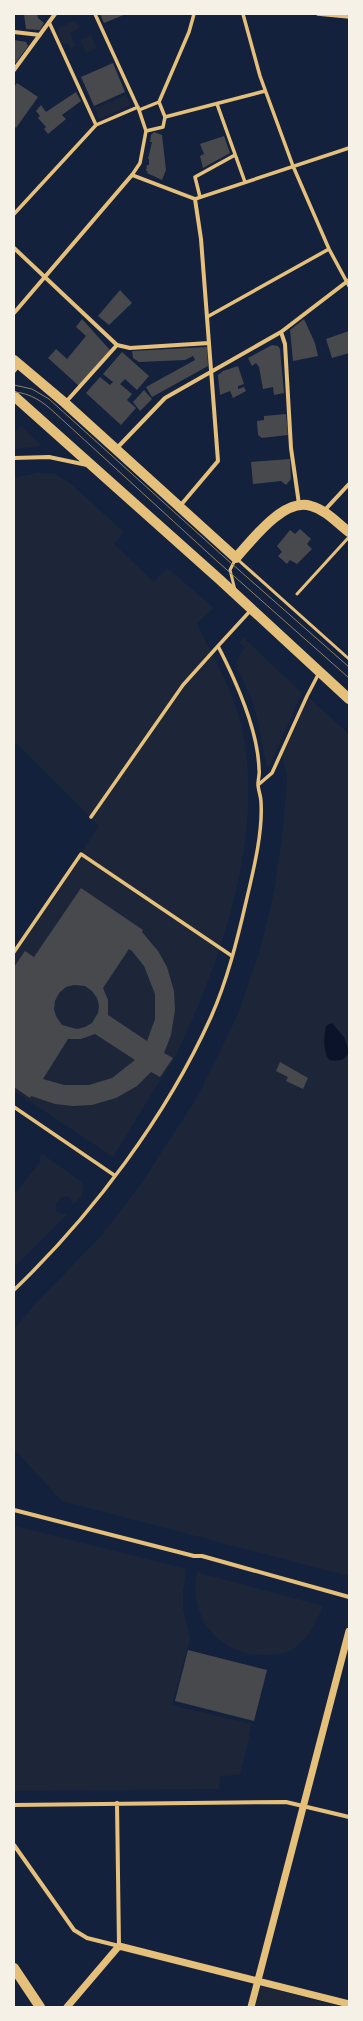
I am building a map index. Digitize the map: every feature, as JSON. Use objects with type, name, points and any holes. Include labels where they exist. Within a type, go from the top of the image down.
[{"type":"main road","points":[[16,366],[65,403],[236,558],[277,515],[298,504],[311,505],[324,512],[349,532]]},
{"type":"main road","points":[[14,396],[94,466],[349,699]]},
{"type":"main road","points":[[14,1968],[40,2007]]},
{"type":"street","points":[[14,70],[55,14]]},
{"type":"street","points":[[14,313],[46,278],[132,175],[140,162],[146,131],[138,108],[95,14]]},
{"type":"street","points":[[146,131],[161,129],[163,127],[164,117],[159,102],[189,32],[194,14]]},
{"type":"street","points":[[243,14],[265,91],[293,166],[329,250],[348,280],[349,286]]},
{"type":"street","points":[[318,14],[349,17]]},
{"type":"street","points":[[49,22],[96,125]]},
{"type":"street","points":[[14,32],[40,34]]},
{"type":"street","points":[[164,117],[265,91]]},
{"type":"street","points":[[14,214],[96,125],[138,108],[159,102]]},
{"type":"street","points":[[217,104],[245,182]]},
{"type":"street","points":[[132,175],[195,199],[349,148]]},
{"type":"street","points":[[200,197],[195,177],[235,154]]},
{"type":"street","points":[[179,506],[218,461],[208,317],[201,239],[195,199]]},
{"type":"street","points":[[14,248],[117,345],[130,348],[209,343]]},
{"type":"street","points":[[208,317],[329,250]]},
{"type":"street","points":[[116,449],[165,398],[281,332],[348,280]]},
{"type":"street","points":[[281,332],[285,344],[291,448],[298,504]]},
{"type":"street","points":[[65,403],[117,345]]},
{"type":"street","points":[[14,458],[49,457],[94,466]]},
{"type":"street","points":[[324,512],[349,484]]},
{"type":"street","points":[[91,817],[183,685],[251,610]]},
{"type":"street","points":[[14,1290],[72,1230],[152,1124],[212,1016],[232,956],[255,859],[261,802],[258,785],[259,769],[252,726],[242,698],[218,646]]},
{"type":"street","points":[[258,785],[272,773],[307,696],[320,672]]},
{"type":"street","points":[[14,952],[81,854],[232,956]]},
{"type":"street","points":[[14,1107],[114,1175]]},
{"type":"street","points":[[14,1510],[194,1556],[202,1556],[349,1596]]},
{"type":"street","points":[[251,2007],[349,1631]]},
{"type":"street","points":[[14,1805],[286,1802],[349,1817]]},
{"type":"street","points":[[67,2007],[119,1946],[117,1803]]},
{"type":"street","points":[[14,1845],[74,1930],[83,1937],[349,2004]]},
{"type":"lane","points":[[297,594],[349,537]]},
{"type":"lane","points":[[236,596],[230,570],[236,558],[349,659]]},
{"type":"shaded area","points":[[74,21],[80,28],[70,33],[76,46],[71,48],[68,43],[63,45],[57,31],[60,27]]},
{"type":"shaded area","points":[[91,35],[97,48],[86,53],[80,40]]},
{"type":"shaded area","points":[[126,95],[131,105],[99,119],[95,108]]},
{"type":"shaded area","points":[[21,426],[42,446],[14,449],[14,433]]},
{"type":"shaded area","points":[[37,473],[54,473],[70,483],[124,532],[114,544],[154,582],[167,568],[214,608],[197,623],[234,701],[242,728],[248,769],[248,811],[243,854],[235,897],[209,980],[175,1057],[113,1157],[14,1091],[14,953],[99,826],[14,741],[14,478]]},
{"type":"shaded area","points":[[244,638],[302,693],[269,767],[266,765],[258,721],[252,700],[237,668],[237,661],[244,647],[239,643]]},
{"type":"shaded area","points":[[309,698],[349,734],[349,1576],[62,1501],[14,1449],[14,1329],[34,1305],[101,1236],[141,1184],[198,1096],[238,1014],[259,953],[274,892],[283,829],[287,778],[282,755]]},
{"type":"shaded area","points":[[332,1023],[344,1037],[349,1051],[344,1058],[336,1061],[328,1058],[325,1049],[324,1038],[326,1028],[327,1025]]},
{"type":"shaded area","points":[[42,1154],[79,1180],[82,1184],[83,1190],[81,1196],[73,1206],[67,1196],[62,1197],[58,1201],[56,1210],[59,1213],[67,1214],[14,1267],[14,1195],[41,1161],[39,1160]]},
{"type":"shaded area","points":[[14,1526],[186,1569],[183,1592],[183,1608],[190,1639],[172,1705],[252,1724],[240,1775],[220,1776],[219,1789],[14,1791]]},
{"type":"shaded area","points":[[197,1572],[323,1606],[318,1618],[306,1637],[291,1650],[279,1654],[266,1655],[257,1655],[242,1651],[228,1646],[217,1637],[201,1616],[197,1602]]},
{"type":"shaded area","points":[[260,1986],[334,2005],[334,2007],[255,2007]]},
{"type":"building","points":[[24,14],[37,14],[38,18],[44,23],[40,30],[26,29]]},
{"type":"building","points":[[100,14],[126,14],[104,23]]},
{"type":"building","points":[[14,40],[26,42],[28,46],[14,65]]},
{"type":"building","points":[[113,63],[125,92],[94,106],[81,77]]},
{"type":"building","points":[[17,83],[38,97],[16,128],[14,126],[14,87]]},
{"type":"building","points":[[76,92],[81,101],[62,115],[66,119],[48,134],[44,129],[46,127],[38,118],[40,116],[36,111],[41,105],[46,112]]},
{"type":"building","points":[[154,132],[162,135],[166,170],[162,180],[147,173],[148,171],[146,171],[147,165],[149,165],[148,159],[152,142],[150,142],[151,135]]},
{"type":"building","points":[[224,136],[230,153],[203,168],[200,156],[204,154],[200,144]]},
{"type":"building","points":[[120,290],[132,303],[109,325],[98,316]]},
{"type":"building","points":[[82,319],[110,350],[79,386],[48,358],[56,349],[67,359],[86,336],[76,327]]},
{"type":"building","points":[[304,319],[315,343],[318,356],[293,361],[290,330]]},
{"type":"building","points":[[349,331],[349,353],[332,358],[326,339]]},
{"type":"building","points":[[272,345],[278,346],[280,349],[284,393],[274,395],[273,387],[263,389],[259,367],[256,363],[252,366],[248,358]]},
{"type":"building","points":[[207,347],[208,366],[152,397],[146,387],[195,360],[193,356],[185,360],[139,362],[133,358],[132,351]]},
{"type":"building","points":[[122,352],[149,376],[137,390],[125,379],[120,384],[132,394],[127,400],[136,408],[121,425],[86,393],[100,377],[110,385],[113,382],[103,374]]},
{"type":"building","points":[[238,366],[244,384],[238,386],[238,389],[244,387],[246,391],[233,398],[230,391],[220,395],[218,375],[223,371]]},
{"type":"building","points":[[144,390],[152,399],[140,411],[133,402]]},
{"type":"building","points":[[286,414],[288,435],[262,438],[258,435],[257,421],[264,420],[264,416]]},
{"type":"building","points":[[290,459],[291,479],[286,485],[281,481],[253,484],[251,462]]},
{"type":"building","points":[[300,529],[311,539],[307,544],[312,549],[297,564],[290,560],[287,564],[278,556],[282,552],[277,546],[290,530],[295,534]]},
{"type":"building","points":[[81,888],[143,930],[142,932],[158,951],[167,967],[174,991],[175,1010],[171,1035],[164,1053],[173,1058],[160,1077],[151,1072],[137,1086],[116,1098],[92,1105],[73,1106],[55,1104],[31,1096],[30,1098],[14,1087],[14,967],[25,951],[34,957]],"holes":[[[129,949],[144,966],[155,994],[155,1019],[147,1041],[108,1015],[108,1000],[103,988]],[[74,985],[85,986],[92,991],[97,998],[99,1006],[98,1013],[92,1023],[77,1029],[62,1025],[56,1016],[54,1009],[55,1001],[59,993],[66,987]],[[95,1034],[135,1060],[112,1078],[89,1085],[64,1085],[43,1079],[68,1039],[81,1039]]]},
{"type":"building","points":[[280,1062],[308,1078],[303,1089],[286,1081],[288,1077],[276,1071]]},
{"type":"building","points":[[188,1650],[267,1670],[254,1721],[175,1701]]},
{"type":"tram line","points":[[14,385],[32,389],[49,399],[349,667]]},
{"type":"tram line","points":[[14,392],[31,396],[50,409],[218,562],[349,678]]}]
